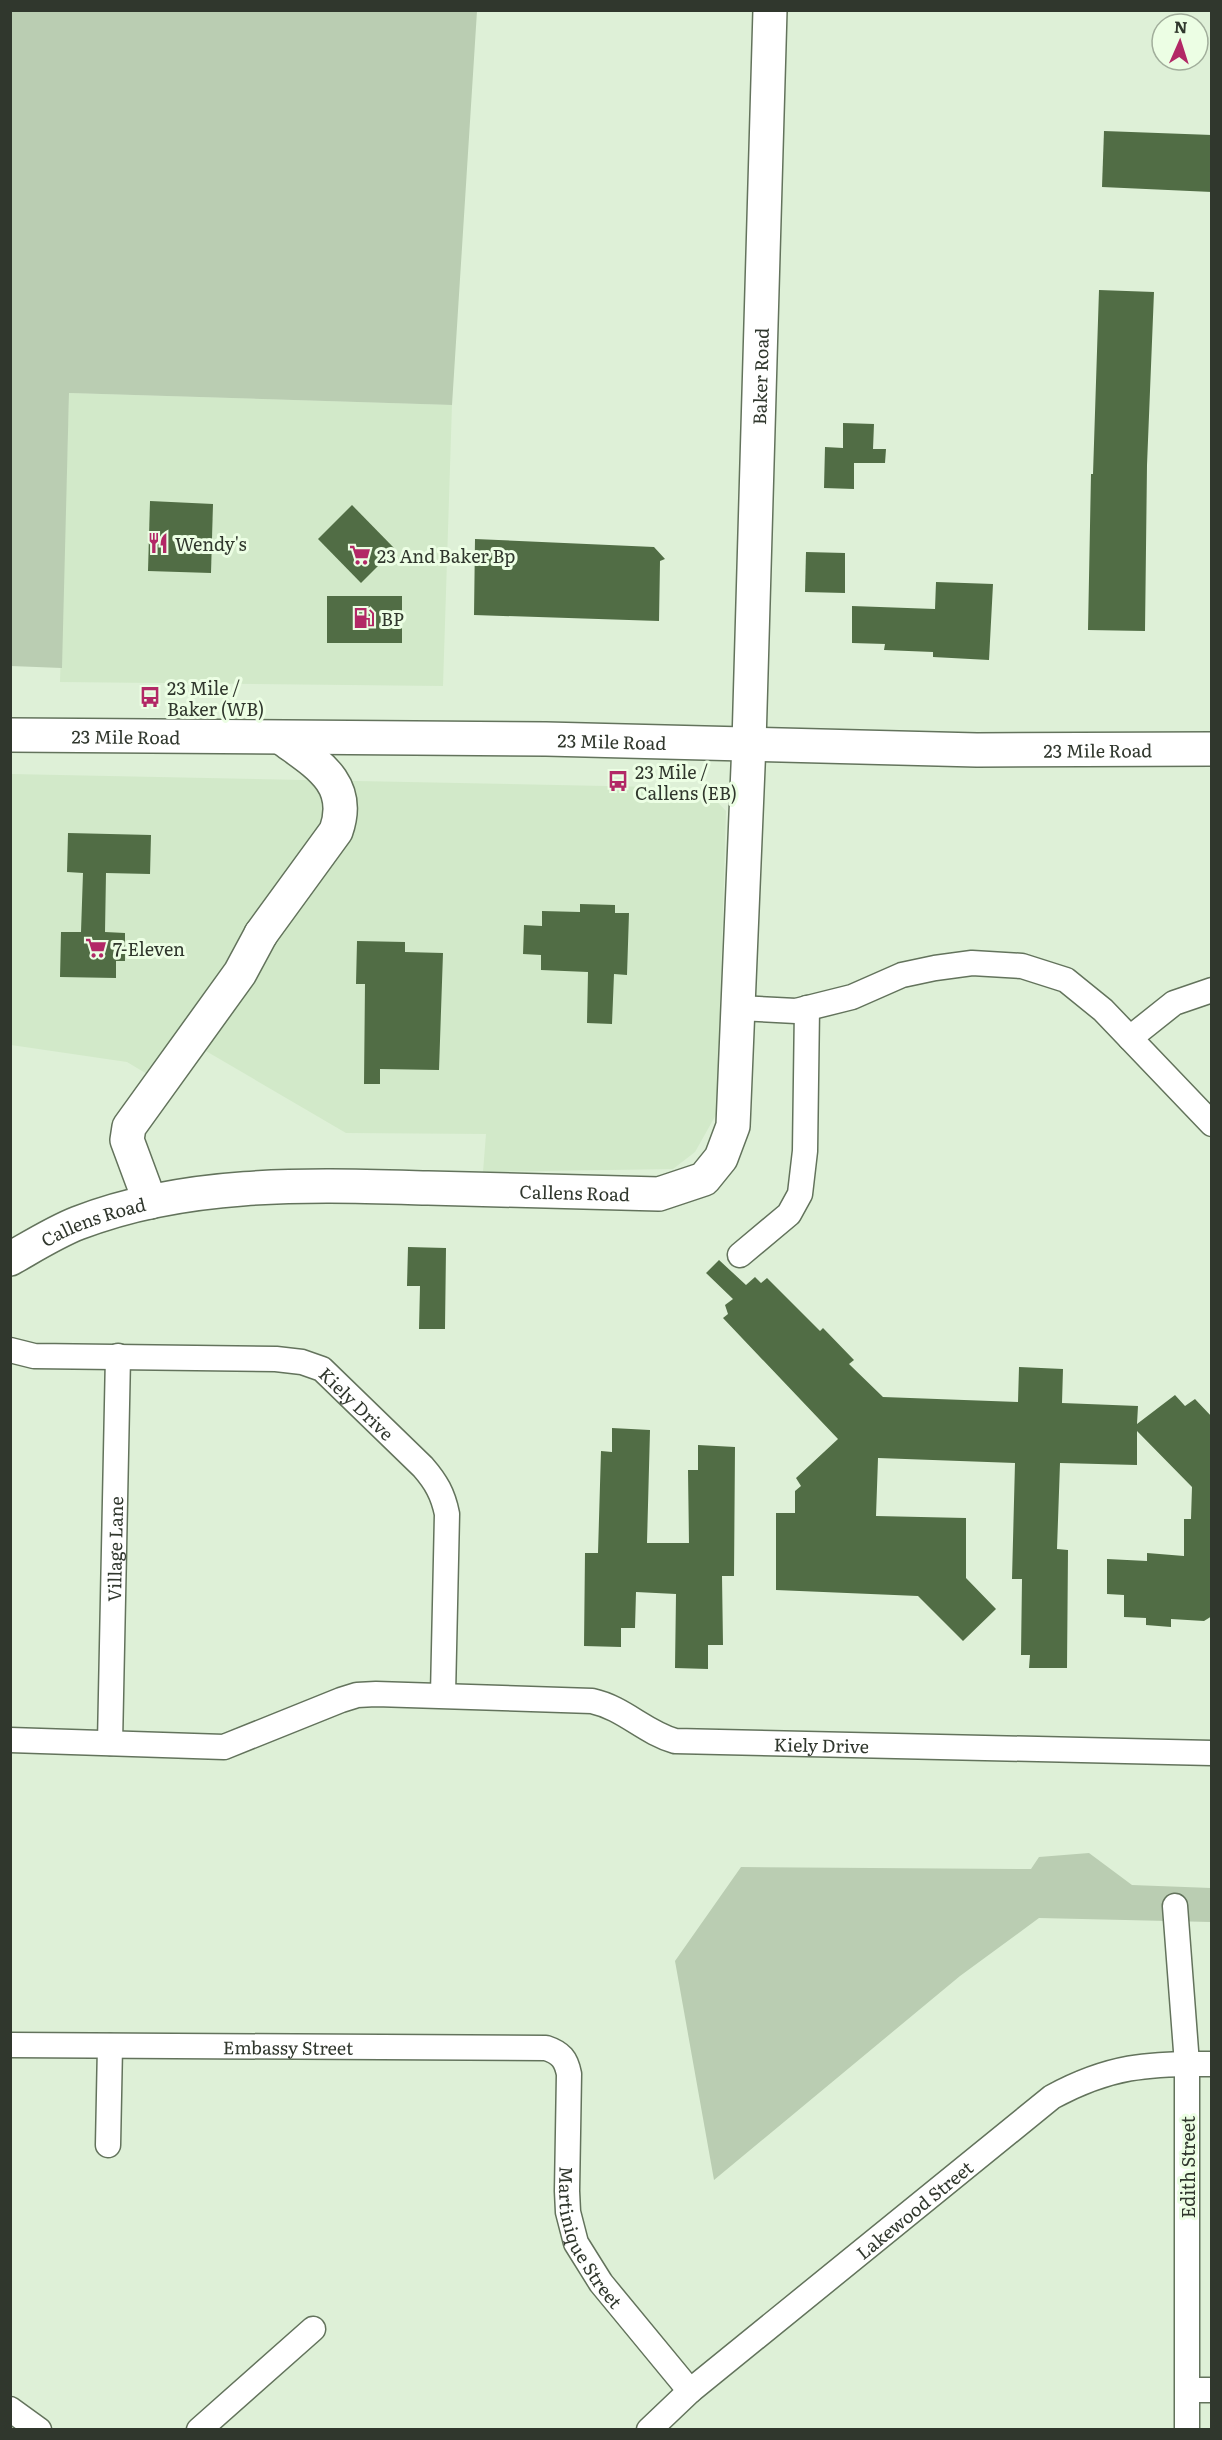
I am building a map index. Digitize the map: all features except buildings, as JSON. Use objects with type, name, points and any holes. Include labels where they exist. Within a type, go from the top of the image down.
[{"type":"street","name":"Baker Road","points":[[749,743],[770,10]]},
{"type":"street","name":"23 Mile Road","points":[[10,735],[749,743],[977,750],[1212,749]]},
{"type":"street","points":[[150,1202],[127,1140],[129,1127],[240,973],[261,934],[336,831],[341,801],[338,790],[331,778],[318,765],[283,739]]},
{"type":"street","name":"Callens Road","points":[[10,1259],[79,1223],[150,1202],[185,1195],[304,1185],[659,1194],[704,1179],[721,1158],[733,1126],[749,743]]},
{"type":"street","points":[[738,1008],[796,1011],[852,997],[902,975],[935,968],[972,963],[1022,966],[1066,980],[1103,1010],[1212,1124]]},
{"type":"street","points":[[1130,1038],[1174,1003],[1212,990]]},
{"type":"street","points":[[740,1255],[789,1214],[800,1194],[805,1151],[807,1008]]},
{"type":"street","name":"Kiely Drive","points":[[10,1350],[34,1356],[276,1359],[313,1365],[322,1369],[423,1467],[435,1481],[443,1496],[447,1514],[443,1695]]},
{"type":"street","name":"Village Lane","points":[[111,1743],[118,1356]]},
{"type":"street","name":"Kiely Drive","points":[[10,1740],[224,1747],[357,1695],[443,1695],[592,1701],[608,1704],[658,1737],[675,1742],[1212,1753]]},
{"type":"street","name":"Edith Street","points":[[1175,1906],[1187,2064],[1187,2430]]},
{"type":"street","name":"Embassy Street","points":[[10,2045],[546,2048],[562,2056]]},
{"type":"street","points":[[108,2145],[110,2046]]},
{"type":"street","name":"Martinique Street","points":[[562,2056],[569,2074],[568,2212],[576,2243],[601,2283],[690,2391]]},
{"type":"street","name":"Lakewood Street","points":[[649,2430],[690,2391],[1052,2097],[1072,2086],[1124,2068],[1142,2065],[1212,2064]]},
{"type":"street","points":[[199,2430],[313,2329]]},
{"type":"street","points":[[1188,2390],[1212,2390]]},
{"type":"street","points":[[10,2409],[39,2430]]},
{"type":"shaded area","points":[[11,10],[477,11],[452,405],[69,393],[62,668],[11,666]]},
{"type":"shaded area","points":[[69,393],[452,405],[443,686],[60,682]]},
{"type":"shaded area","points":[[11,774],[704,788],[726,811],[717,1113],[695,1152],[673,1169],[483,1172],[486,1134],[346,1133],[175,1033],[147,1074],[127,1062],[11,1045]]},
{"type":"shaded area","points":[[1089,1853],[1132,1885],[1211,1888],[1211,1922],[1039,1918],[960,1976],[714,2180],[675,1961],[741,1867],[1031,1869],[1039,1857]]},
{"type":"place","name":"Wendy's","points":[[158,543]]},
{"type":"place","name":"23 And Baker Bp","points":[[360,555]]},
{"type":"place","name":"BP","points":[[364,618]]},
{"type":"place","name":"23 Mile / Baker (WB)","points":[[150,697]]},
{"type":"place","name":"23 Mile / Callens (EB)","points":[[618,781]]},
{"type":"place","name":"7-Eleven","points":[[96,948]]}]
